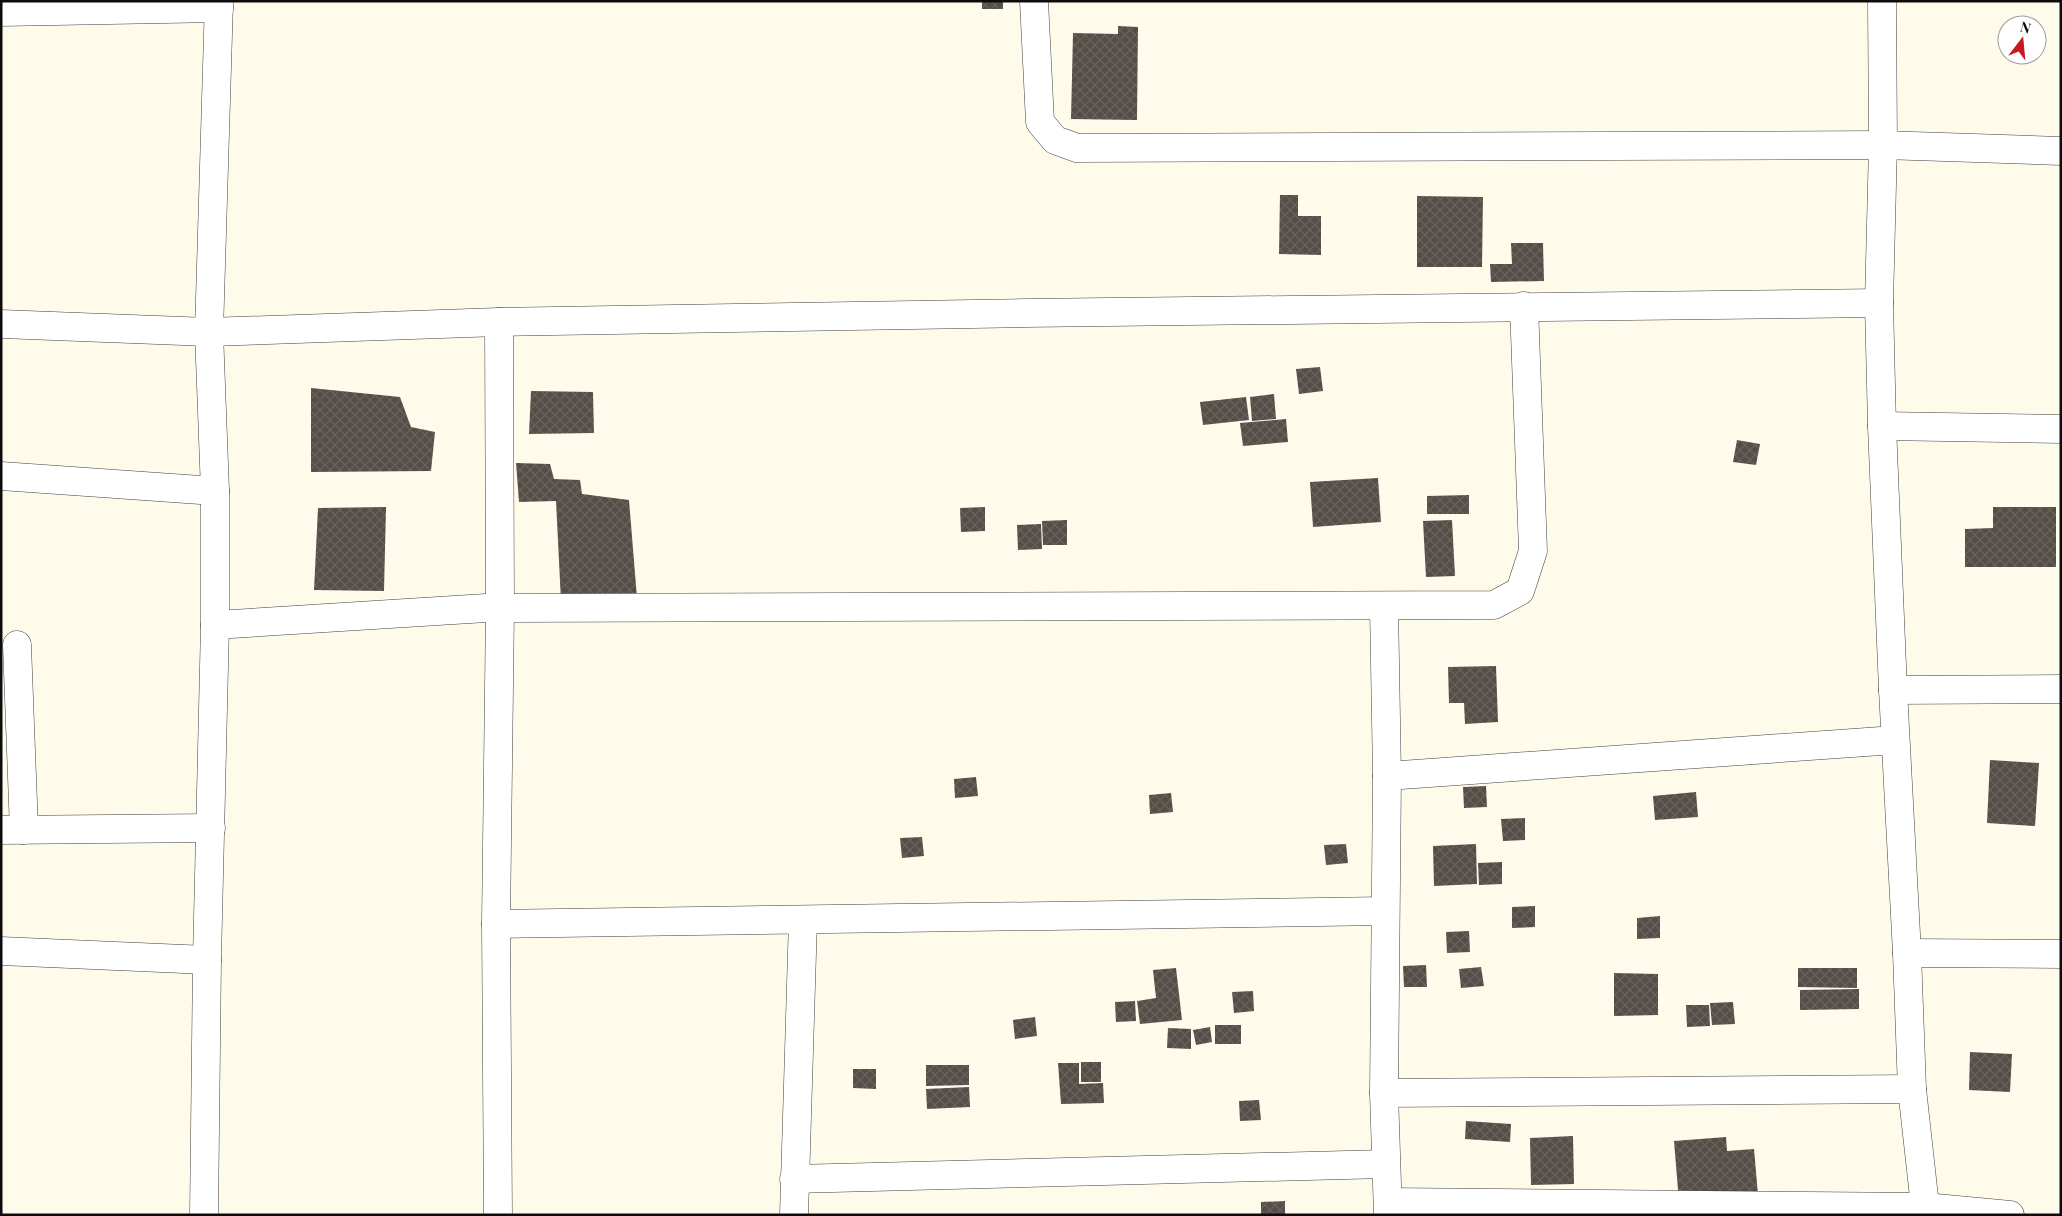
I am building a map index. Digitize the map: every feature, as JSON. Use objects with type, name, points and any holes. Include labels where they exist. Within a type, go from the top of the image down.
[{"type":"street","points":[[1034,1],[1040,122],[1055,140],[1076,148],[1883,145],[2061,151]]},
{"type":"street","points":[[1882,1],[1883,145],[1880,303],[1882,426],[1912,1089],[1926,1211]]},
{"type":"street","points":[[1,12],[219,5],[209,332],[215,491],[215,625],[207,960],[204,1215]]},
{"type":"street","points":[[1,324],[209,332],[499,322],[1524,306],[1880,303]]},
{"type":"street","points":[[215,625],[500,608],[1494,605],[1520,590],[1533,551],[1524,306]]},
{"type":"street","points":[[498,1215],[496,924],[500,608],[499,322]]},
{"type":"street","points":[[1882,426],[2061,429]]},
{"type":"street","points":[[1,476],[215,491]]},
{"type":"street","points":[[1384,606],[1387,776],[1384,1093],[1388,1208],[1926,1211],[2010,1215]]},
{"type":"street","points":[[17,645],[12,830],[211,828]]},
{"type":"street","points":[[1893,690],[2061,689]]},
{"type":"street","points":[[1387,776],[1895,740]]},
{"type":"street","points":[[496,924],[1385,911]]},
{"type":"street","points":[[794,1215],[803,920]]},
{"type":"street","points":[[1,951],[207,960]]},
{"type":"street","points":[[1907,953],[2061,954]]},
{"type":"street","points":[[1384,1093],[1912,1089]]},
{"type":"street","points":[[794,1179],[1385,1164]]},
{"type":"building","points":[[982,1],[1003,1],[1003,9],[982,9]]},
{"type":"building","points":[[1118,26],[1138,27],[1137,120],[1071,119],[1073,33],[1118,34]]},
{"type":"building","points":[[1280,195],[1298,195],[1298,216],[1321,216],[1321,255],[1279,254]]},
{"type":"building","points":[[1417,196],[1483,197],[1482,267],[1417,267]]},
{"type":"building","points":[[1511,243],[1543,243],[1544,281],[1491,282],[1490,264],[1512,264]]},
{"type":"building","points":[[1320,367],[1323,391],[1299,394],[1296,369]]},
{"type":"building","points":[[311,388],[400,397],[411,427],[435,432],[431,471],[311,472]]},
{"type":"building","points":[[531,391],[593,392],[594,433],[529,434]]},
{"type":"building","points":[[1274,394],[1276,419],[1252,421],[1250,397]]},
{"type":"building","points":[[1246,397],[1249,420],[1203,425],[1200,402]]},
{"type":"building","points":[[1286,419],[1288,442],[1243,446],[1240,423]]},
{"type":"building","points":[[1737,440],[1760,444],[1756,465],[1733,462]]},
{"type":"building","points":[[516,463],[550,464],[554,479],[580,480],[582,494],[629,500],[637,598],[561,601],[556,501],[519,502]]},
{"type":"building","points":[[1378,478],[1381,522],[1313,527],[1310,482]]},
{"type":"building","points":[[1469,495],[1469,514],[1427,514],[1427,496]]},
{"type":"building","points":[[386,507],[384,591],[314,590],[318,508]]},
{"type":"building","points":[[985,507],[985,531],[961,532],[960,508]]},
{"type":"building","points":[[1993,507],[2056,507],[2056,567],[1965,567],[1965,529],[1993,528]]},
{"type":"building","points":[[1067,520],[1067,545],[1043,545],[1042,521]]},
{"type":"building","points":[[1452,520],[1455,576],[1426,577],[1423,521]]},
{"type":"building","points":[[1041,524],[1042,549],[1018,550],[1017,525]]},
{"type":"building","points":[[1496,666],[1498,722],[1465,724],[1464,703],[1449,703],[1448,667]]},
{"type":"building","points":[[1990,760],[2039,763],[2035,826],[1987,823]]},
{"type":"building","points":[[976,777],[978,796],[955,798],[954,779]]},
{"type":"building","points":[[1486,786],[1487,807],[1464,808],[1463,787]]},
{"type":"building","points":[[1696,792],[1698,817],[1655,820],[1653,796]]},
{"type":"building","points":[[1171,793],[1173,812],[1150,814],[1149,795]]},
{"type":"building","points":[[1525,818],[1525,840],[1503,841],[1501,819]]},
{"type":"building","points":[[922,837],[924,856],[902,858],[900,838]]},
{"type":"building","points":[[1346,844],[1348,863],[1326,865],[1324,845]]},
{"type":"building","points":[[1476,844],[1477,884],[1434,886],[1433,846]]},
{"type":"building","points":[[1502,862],[1502,884],[1479,885],[1478,863]]},
{"type":"building","points":[[1535,906],[1535,927],[1512,928],[1512,907]]},
{"type":"building","points":[[1660,916],[1660,938],[1637,939],[1637,918]]},
{"type":"building","points":[[1469,931],[1470,952],[1447,953],[1446,932]]},
{"type":"building","points":[[1426,965],[1427,987],[1404,987],[1403,966]]},
{"type":"building","points":[[1481,967],[1484,986],[1461,988],[1459,969]]},
{"type":"building","points":[[1176,968],[1182,1020],[1140,1024],[1137,1001],[1156,998],[1153,970]]},
{"type":"building","points":[[1798,968],[1857,968],[1857,988],[1798,987]]},
{"type":"building","points":[[1614,973],[1658,974],[1658,1015],[1614,1016]]},
{"type":"building","points":[[1859,989],[1859,1009],[1800,1010],[1800,990]]},
{"type":"building","points":[[1253,991],[1254,1011],[1234,1013],[1232,992]]},
{"type":"building","points":[[1135,1001],[1136,1021],[1116,1022],[1115,1002]]},
{"type":"building","points":[[1733,1002],[1735,1024],[1712,1025],[1710,1003]]},
{"type":"building","points":[[1686,1005],[1709,1005],[1710,1026],[1687,1027]]},
{"type":"building","points":[[1035,1017],[1037,1036],[1015,1039],[1013,1020]]},
{"type":"building","points":[[1215,1025],[1241,1025],[1241,1044],[1215,1044]]},
{"type":"building","points":[[1210,1027],[1212,1042],[1196,1045],[1193,1030]]},
{"type":"building","points":[[1168,1028],[1191,1029],[1191,1049],[1167,1048]]},
{"type":"building","points":[[1970,1052],[2012,1054],[2010,1092],[1969,1090]]},
{"type":"building","points":[[1081,1062],[1101,1062],[1101,1082],[1081,1082]]},
{"type":"building","points":[[1058,1063],[1079,1063],[1079,1084],[1103,1083],[1104,1103],[1061,1104]]},
{"type":"building","points":[[926,1065],[969,1065],[969,1085],[926,1086]]},
{"type":"building","points":[[853,1069],[876,1069],[876,1089],[853,1088]]},
{"type":"building","points":[[969,1087],[970,1107],[927,1109],[926,1089]]},
{"type":"building","points":[[1259,1100],[1261,1120],[1240,1121],[1239,1101]]},
{"type":"building","points":[[1466,1121],[1511,1124],[1510,1142],[1465,1139]]},
{"type":"building","points":[[1573,1136],[1574,1184],[1531,1185],[1530,1138]]},
{"type":"building","points":[[1726,1137],[1727,1151],[1754,1149],[1758,1195],[1679,1202],[1674,1141]]},
{"type":"building","points":[[1285,1201],[1285,1215],[1261,1215],[1261,1202]]}]
